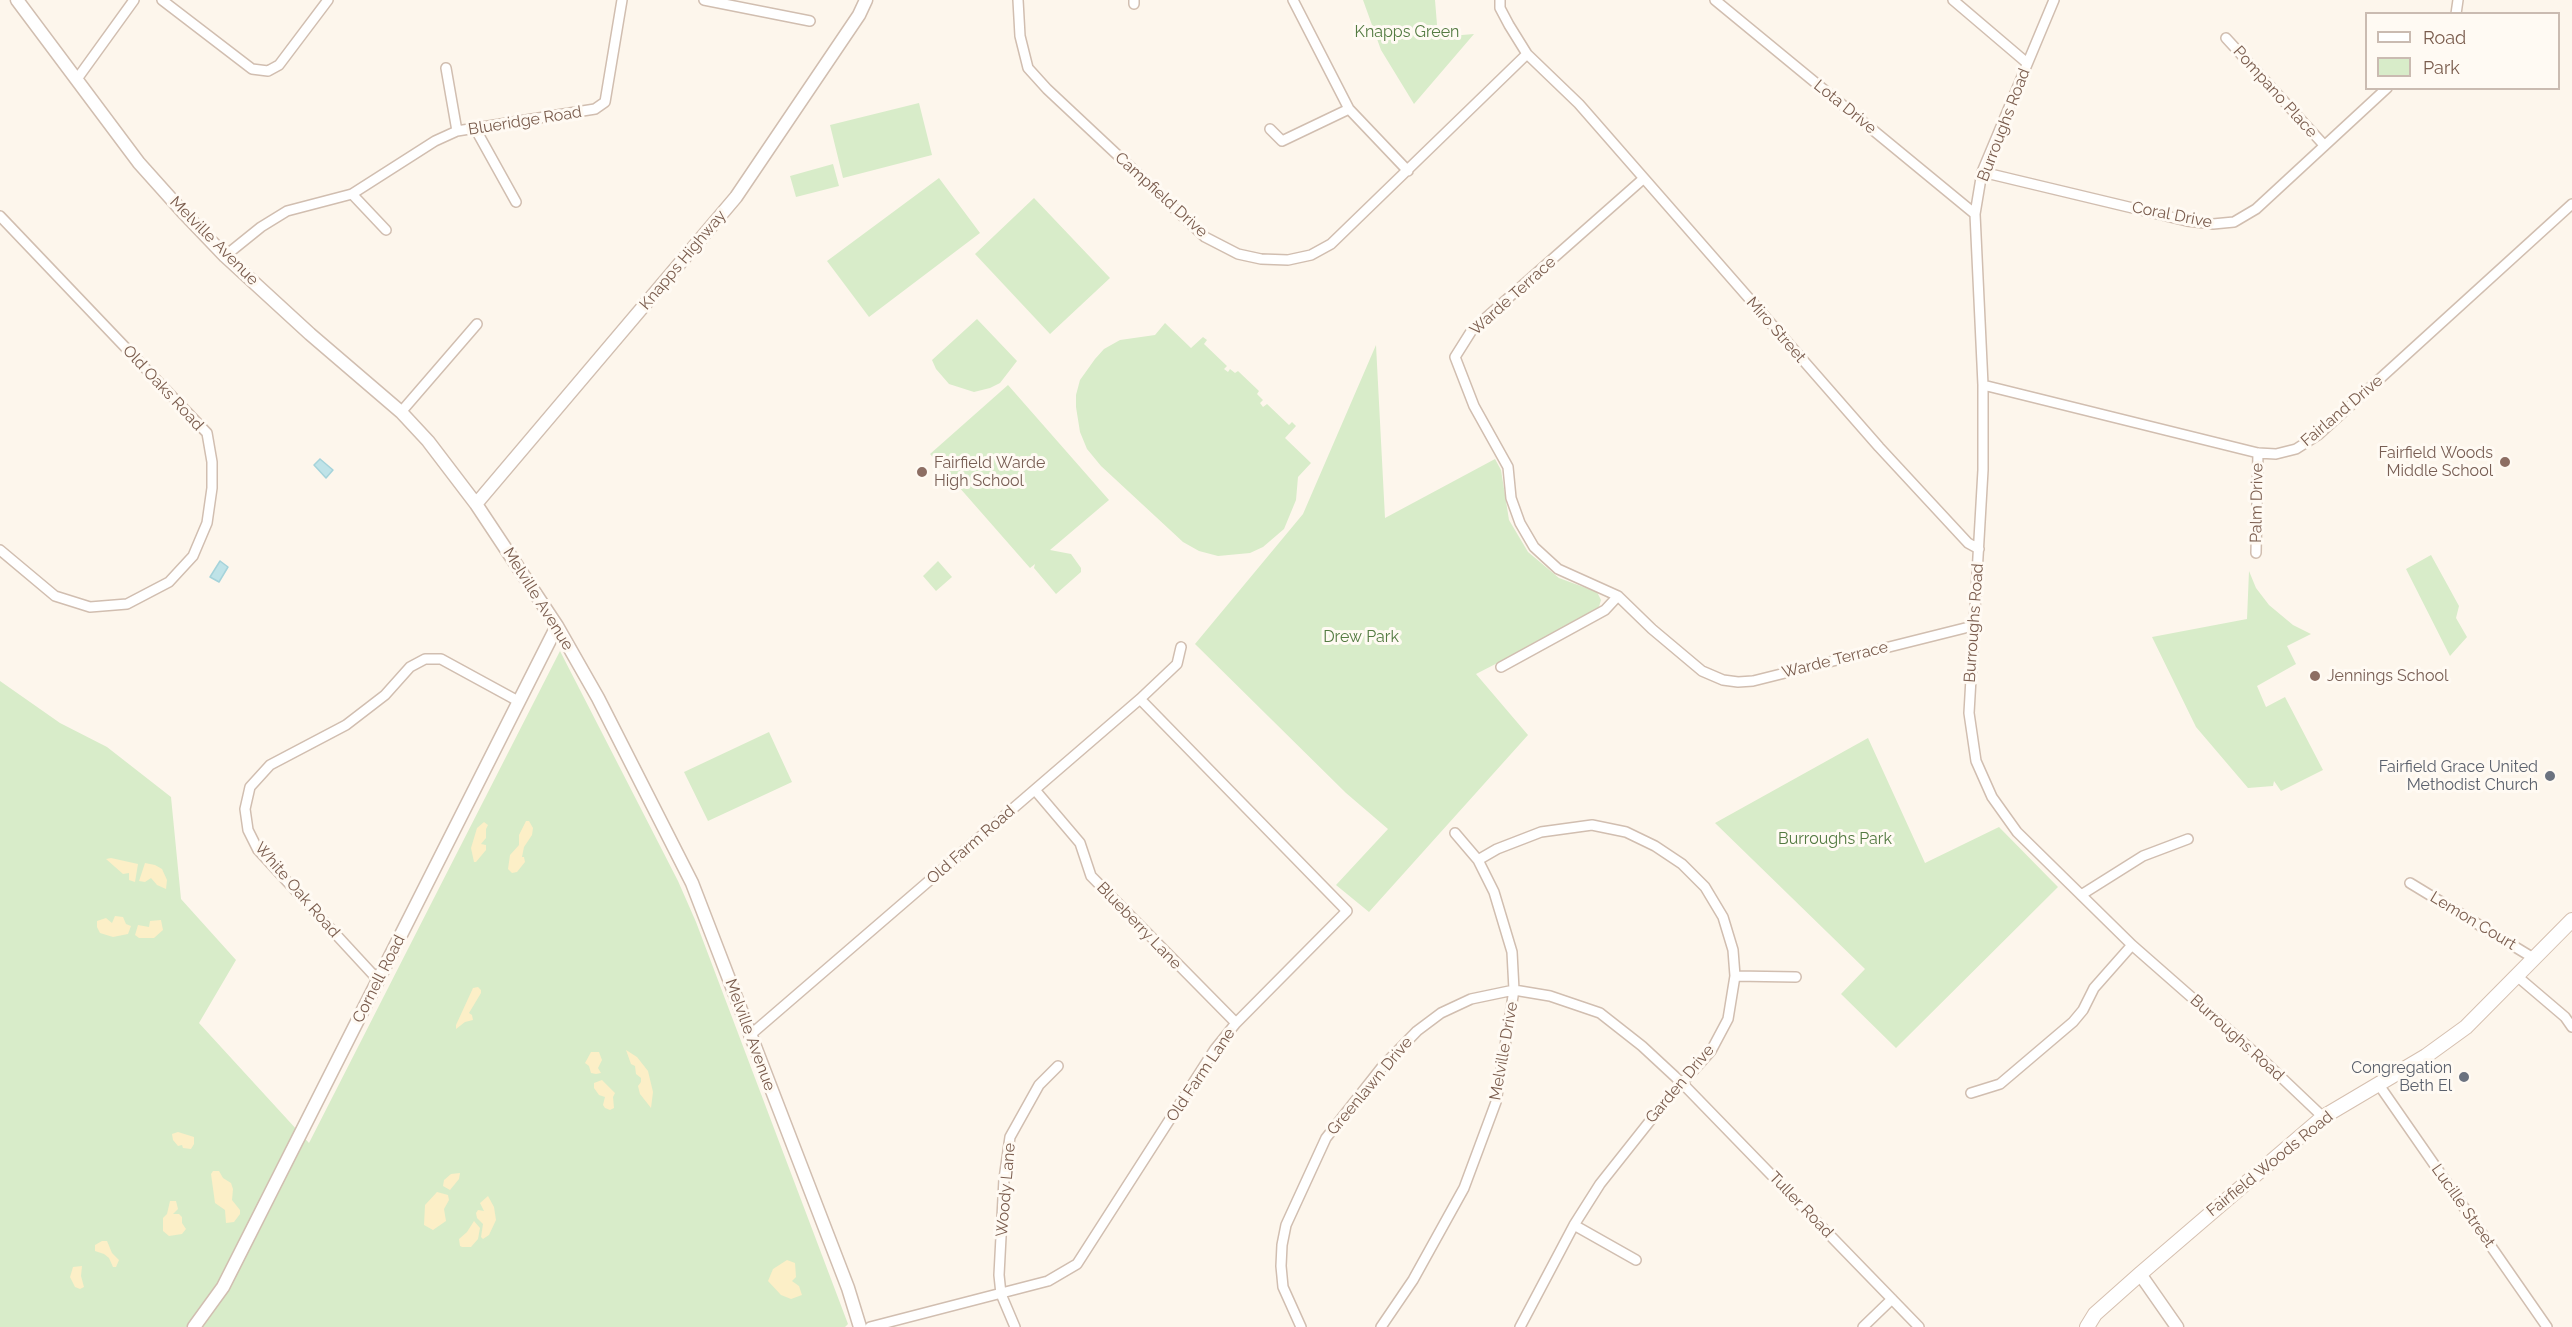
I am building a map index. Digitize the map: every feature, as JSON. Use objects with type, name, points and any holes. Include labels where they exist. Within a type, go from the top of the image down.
[{"type":"main road","name":"Fairfield Woods Road","points":[[2087,1327],[2095,1314],[2323,1117],[2379,1085],[2466,1027],[2572,920]]},
{"type":"street","name":"Melville Avenue","points":[[17,0],[139,163],[225,256],[310,334],[401,412],[428,441],[476,504],[557,626],[598,698],[692,883],[749,1036],[848,1288],[860,1327]]},
{"type":"street","points":[[77,79],[134,0]]},
{"type":"street","points":[[162,0],[252,69],[268,71],[279,65],[328,0]]},
{"type":"street","name":"Blueridge Road","points":[[225,256],[261,227],[287,211],[352,194],[435,141],[457,131],[476,130],[595,109],[605,102],[622,0]]},
{"type":"street","points":[[704,0],[810,21]]},
{"type":"street","name":"Knapps Highway","points":[[476,504],[736,197],[859,15],[866,0]]},
{"type":"street","name":"Campfield Drive","points":[[1018,0],[1020,36],[1028,68],[1047,89],[1205,237],[1238,254],[1261,259],[1288,260],[1311,255],[1331,244],[1527,54]]},
{"type":"street","points":[[1293,0],[1349,109],[1408,171]]},
{"type":"street","name":"Miro Street","points":[[1500,0],[1500,8],[1527,54],[1579,104],[1879,447],[1968,543],[1979,549]]},
{"type":"street","name":"Lota Drive","points":[[1715,0],[1975,214]]},
{"type":"street","points":[[1953,0],[2027,63]]},
{"type":"street","name":"Burroughs Road","points":[[2054,0],[1982,172],[1975,214],[1983,385],[1979,549],[1969,713],[1976,761],[1992,797],[2017,832],[2132,945],[2263,1060],[2323,1117]]},
{"type":"street","name":"Pompano Place","points":[[2226,38],[2324,145]]},
{"type":"street","points":[[446,68],[457,131]]},
{"type":"street","name":"Coral Drive","points":[[1982,172],[2187,221],[2213,224],[2234,222],[2256,209],[2385,90]]},
{"type":"street","points":[[1270,129],[1282,141],[1349,109]]},
{"type":"street","points":[[476,130],[516,202]]},
{"type":"street","name":"Warde Terrace","points":[[1643,179],[1472,330],[1455,357],[1474,406],[1508,467],[1511,498],[1520,523],[1534,547],[1558,569],[1618,596],[1652,629],[1702,670],[1723,680],[1753,681],[1973,626]]},
{"type":"street","points":[[352,194],[386,230]]},
{"type":"street","name":"Fairland Drive","points":[[1983,385],[2258,453],[2276,454],[2296,449],[2318,435],[2572,204]]},
{"type":"street","name":"Old Oaks Road","points":[[0,216],[207,433],[212,462],[212,488],[207,523],[193,556],[169,582],[127,604],[90,607],[56,596],[0,550]]},
{"type":"street","points":[[401,412],[477,324]]},
{"type":"street","name":"Palm Drive","points":[[2256,553],[2258,453]]},
{"type":"street","points":[[1501,667],[1605,610],[1618,596]]},
{"type":"street","name":"Cornell Road","points":[[194,1327],[223,1287],[557,626]]},
{"type":"street","name":"Old Farm Road","points":[[749,1036],[1140,699],[1177,664],[1181,647]]},
{"type":"street","name":"White Oak Road","points":[[378,980],[258,850],[249,830],[245,809],[250,786],[270,765],[346,725],[385,694],[410,667],[425,659],[441,659],[518,701]]},
{"type":"street","name":"Old Farm Lane","points":[[870,1327],[1048,1281],[1077,1264],[1215,1049],[1236,1023],[1347,911],[1140,699]]},
{"type":"street","name":"Blueberry Lane","points":[[1035,790],[1080,843],[1091,876],[1236,1023]]},
{"type":"street","name":"Garden Drive","points":[[1478,860],[1497,849],[1541,832],[1592,825],[1626,832],[1655,846],[1682,864],[1704,887],[1723,917],[1733,950],[1735,976],[1728,1019],[1711,1051],[1621,1155],[1574,1225],[1520,1327]]},
{"type":"street","name":"Melville Drive","points":[[1381,1327],[1413,1280],[1464,1188],[1496,1102],[1514,990],[1512,951],[1494,892],[1478,860],[1455,833]]},
{"type":"street","points":[[2081,896],[2143,856],[2188,839]]},
{"type":"street","name":"Lemon Court","points":[[2410,883],[2535,959]]},
{"type":"street","points":[[1971,1093],[2000,1084],[2073,1022],[2083,1010],[2094,988],[2132,945]]},
{"type":"street","points":[[1735,976],[1796,977]]},
{"type":"street","points":[[2518,977],[2565,1017],[2572,1027]]},
{"type":"street","name":"Greenlawn Drive","points":[[1301,1327],[1284,1287],[1281,1266],[1286,1225],[1326,1137],[1382,1067],[1425,1025],[1441,1013],[1471,999],[1514,990],[1550,996],[1600,1014],[1642,1046],[1683,1084]]},
{"type":"street","name":"Woody Lane","points":[[1015,1327],[1001,1293],[999,1275],[1004,1179],[1010,1137],[1039,1085],[1058,1066]]},
{"type":"street","name":"Tuller Road","points":[[1683,1084],[1919,1327]]},
{"type":"street","name":"Lucille Street","points":[[2379,1085],[2547,1327]]},
{"type":"street","points":[[1574,1225],[1636,1260]]},
{"type":"street","points":[[2140,1274],[2177,1327]]},
{"type":"street","points":[[1863,1327],[1892,1299]]},
{"type":"green space","name":"Knapps Green","points":[[1363,0],[1435,0],[1438,37],[1474,34],[1414,104],[1381,50]]},
{"type":"green space","points":[[919,103],[932,155],[843,178],[830,125]]},
{"type":"green space","points":[[833,164],[839,186],[796,197],[790,176]]},
{"type":"green space","points":[[939,178],[980,233],[869,317],[827,261]]},
{"type":"green space","points":[[1034,198],[1110,278],[1050,334],[975,254]]},
{"type":"green space","points":[[977,319],[1017,361],[1000,383],[974,392],[949,384],[936,369],[932,360]]},
{"type":"green space","points":[[1165,323],[1191,348],[1203,337],[1207,340],[1204,344],[1227,366],[1224,369],[1228,372],[1230,369],[1235,373],[1238,371],[1259,391],[1257,394],[1263,400],[1260,403],[1263,407],[1267,404],[1289,425],[1292,422],[1296,426],[1285,438],[1311,463],[1298,477],[1296,500],[1284,529],[1263,547],[1250,553],[1218,556],[1199,551],[1183,542],[1101,466],[1087,449],[1080,432],[1076,395],[1080,380],[1095,359],[1104,349],[1120,340],[1155,335]]},
{"type":"green space","name":"Drew Park","points":[[1376,345],[1385,518],[1495,459],[1501,470],[1509,520],[1528,552],[1559,578],[1597,592],[1601,600],[1598,610],[1593,614],[1476,674],[1528,735],[1369,912],[1336,885],[1388,829],[1346,793],[1195,644],[1303,514]]},
{"type":"green space","points":[[1008,385],[1109,500],[1050,550],[1071,554],[1081,568],[1081,572],[1056,594],[1034,568],[1035,564],[1030,568],[930,454]]},
{"type":"green space","points":[[2431,555],[2459,606],[2456,618],[2467,637],[2450,656],[2406,569]]},
{"type":"green space","points":[[938,561],[952,577],[936,591],[923,576]]},
{"type":"green space","points":[[2249,571],[2256,588],[2269,605],[2293,625],[2311,634],[2287,646],[2296,664],[2257,686],[2266,707],[2285,697],[2323,770],[2281,791],[2274,781],[2273,786],[2248,788],[2196,727],[2152,637],[2247,619]]},
{"type":"green space","points":[[560,651],[678,881],[696,922],[848,1324],[845,1327],[0,1327],[0,681],[60,723],[107,747],[171,797],[181,899],[236,960],[199,1023],[309,1143]]},
{"type":"green space","points":[[769,732],[792,782],[708,821],[684,772]]},
{"type":"green space","name":"Burroughs Park","points":[[1868,738],[1925,863],[1999,827],[2058,887],[1896,1048],[1841,994],[1865,969],[1715,823]]},
{"type":"sand","points":[[526,821],[529,821],[533,828],[532,835],[524,847],[522,857],[525,862],[517,872],[512,873],[508,869],[510,855],[519,845],[519,835]]},
{"type":"sand","points":[[484,822],[488,825],[486,838],[481,844],[486,845],[486,850],[474,862],[471,848],[477,828]]},
{"type":"sand","points":[[106,859],[138,864],[135,882],[129,880],[129,873],[123,874]]},
{"type":"sand","points":[[145,863],[162,869],[167,880],[166,889],[157,885],[151,878],[145,882],[139,881]]},
{"type":"sand","points":[[115,916],[123,917],[126,924],[131,926],[128,934],[113,937],[100,933],[97,921],[106,918],[112,923]]},
{"type":"sand","points":[[161,920],[163,930],[154,938],[139,938],[135,935],[138,925],[149,927],[150,921]]},
{"type":"sand","points":[[478,987],[481,993],[469,1013],[473,1020],[465,1022],[456,1029],[473,988]]},
{"type":"sand","points":[[626,1050],[637,1057],[648,1071],[653,1092],[651,1108],[640,1094],[638,1086],[641,1078],[636,1074],[635,1066],[631,1064]]},
{"type":"sand","points":[[591,1052],[599,1052],[602,1060],[598,1068],[601,1073],[591,1073],[589,1066],[585,1063]]},
{"type":"sand","points":[[602,1080],[615,1093],[614,1108],[610,1110],[603,1105],[605,1097],[599,1095],[594,1088],[594,1083]]},
{"type":"sand","points":[[178,1132],[194,1137],[191,1149],[183,1148],[182,1145],[178,1146],[173,1140],[172,1134]]},
{"type":"sand","points":[[213,1171],[219,1171],[223,1178],[231,1183],[232,1200],[240,1210],[234,1222],[226,1223],[225,1210],[215,1203],[211,1174]]},
{"type":"sand","points":[[460,1173],[459,1179],[450,1190],[443,1186],[444,1180],[451,1174]]},
{"type":"sand","points":[[437,1192],[448,1195],[449,1200],[444,1209],[446,1221],[433,1230],[424,1225],[425,1205]]},
{"type":"sand","points":[[488,1196],[494,1207],[496,1220],[489,1235],[483,1239],[481,1237],[483,1224],[477,1218],[476,1213],[478,1210],[484,1211],[480,1203]]},
{"type":"sand","points":[[170,1201],[176,1201],[178,1209],[173,1214],[179,1214],[182,1217],[182,1223],[186,1229],[182,1234],[169,1236],[163,1231],[163,1218],[167,1214]]},
{"type":"sand","points":[[474,1221],[480,1228],[478,1239],[471,1247],[460,1246],[459,1239]]},
{"type":"sand","points":[[107,1241],[112,1253],[119,1260],[116,1267],[113,1267],[109,1258],[104,1254],[95,1251],[95,1245]]},
{"type":"sand","points":[[787,1260],[795,1263],[796,1277],[792,1281],[799,1286],[802,1295],[791,1299],[781,1295],[768,1281],[773,1269]]},
{"type":"sand","points":[[82,1266],[81,1276],[84,1287],[80,1289],[75,1287],[70,1277],[73,1267]]},
{"type":"water","points":[[320,459],[333,470],[326,478],[314,465]]},
{"type":"water","points":[[220,561],[228,567],[219,582],[210,577]]},
{"type":"place","name":"Fairfield Woods Middle School","points":[[2505,462]]},
{"type":"place","name":"Fairfield Warde High School","points":[[922,472]]},
{"type":"place","name":"Jennings School","points":[[2315,676]]},
{"type":"place","name":"Fairfield Grace United Methodist Church","points":[[2550,776]]},
{"type":"place","name":"Congregation Beth El","points":[[2464,1077]]}]
